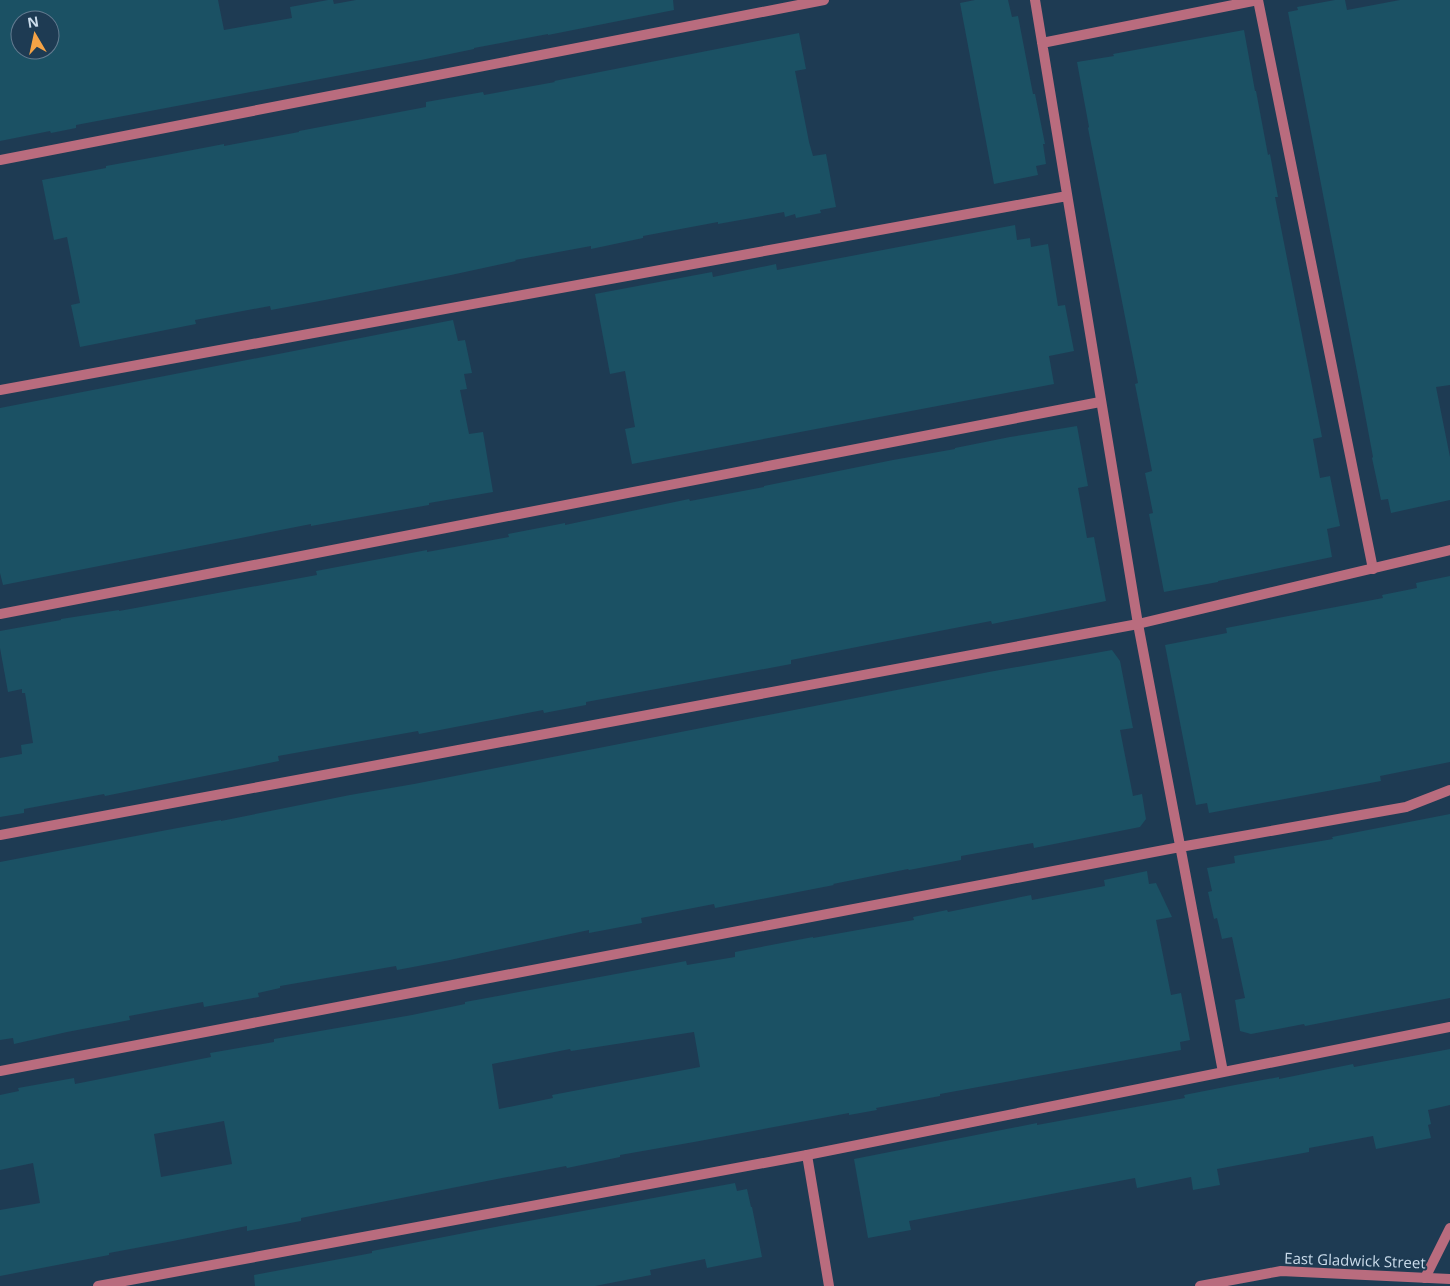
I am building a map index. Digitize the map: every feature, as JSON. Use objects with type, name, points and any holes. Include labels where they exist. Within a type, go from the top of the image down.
[{"type":"street","points":[[0,160],[824,0]]},
{"type":"street","points":[[1035,0],[1138,624],[1223,1072]]},
{"type":"street","points":[[1042,43],[1258,0],[1373,569]]},
{"type":"street","points":[[0,390],[1067,196]]},
{"type":"street","points":[[0,614],[1100,402]]},
{"type":"street","points":[[0,835],[1138,624],[1450,550]]},
{"type":"street","points":[[0,1071],[1180,846],[1406,807],[1450,790]]},
{"type":"street","points":[[98,1286],[807,1155],[1450,1026]]},
{"type":"street","points":[[807,1155],[829,1286]]},
{"type":"street","points":[[1425,1278],[1450,1228]]},
{"type":"street","name":"East Gladwick Street","points":[[1200,1286],[1282,1271],[1450,1279]]},
{"type":"building","points":[[0,0],[218,0],[224,30],[292,18],[290,7],[328,0],[333,0],[334,4],[356,0],[673,0],[674,10],[76,125],[76,128],[51,133],[50,131],[0,141]]},
{"type":"building","points":[[975,0],[1008,0],[1012,17],[1018,16],[1045,144],[1043,144],[1046,164],[1036,166],[1038,175],[994,184],[960,3]]},
{"type":"building","points":[[1345,0],[1347,10],[1400,0],[1450,0],[1450,385],[1436,387],[1450,457],[1450,500],[1391,513],[1388,499],[1381,500],[1372,458],[1288,12],[1298,10],[1297,7]]},
{"type":"building","points":[[1244,30],[1268,155],[1270,154],[1278,197],[1275,197],[1322,437],[1313,439],[1320,478],[1330,476],[1340,526],[1327,529],[1332,557],[1164,592],[1149,514],[1153,513],[1145,473],[1152,471],[1135,384],[1138,383],[1088,128],[1077,62]]},
{"type":"building","points":[[799,33],[806,69],[795,71],[809,142],[813,156],[826,154],[836,207],[820,210],[821,213],[796,218],[795,214],[785,217],[784,212],[718,224],[718,222],[643,236],[643,238],[591,249],[591,246],[515,260],[325,300],[271,310],[270,306],[195,320],[196,324],[80,347],[71,305],[80,303],[67,237],[54,240],[42,180],[106,168],[106,166],[224,144],[224,146],[426,107],[426,102],[483,92],[484,95],[555,82]]},
{"type":"building","points":[[1015,225],[1017,240],[1030,238],[1031,247],[1048,244],[1058,306],[1065,305],[1074,351],[1049,356],[1054,384],[632,464],[625,429],[635,427],[625,371],[610,374],[595,294],[712,272],[713,277],[776,264],[777,270]]},
{"type":"building","points":[[453,320],[458,341],[465,340],[472,373],[464,374],[467,389],[460,390],[469,434],[483,432],[493,492],[311,526],[311,524],[3,585],[0,573],[0,408]]},
{"type":"building","points":[[1077,426],[1088,486],[1078,488],[1087,538],[1094,537],[1106,601],[992,624],[991,621],[791,660],[791,664],[586,702],[586,705],[544,713],[543,710],[419,734],[418,731],[278,756],[279,761],[105,796],[104,794],[24,809],[24,813],[0,817],[0,758],[22,754],[21,745],[33,743],[25,693],[22,693],[22,689],[8,692],[0,648],[0,631],[317,575],[316,571],[509,537],[508,534],[565,523],[565,525],[689,499],[690,501],[1010,437]]},
{"type":"building","points":[[1450,576],[1450,762],[1380,776],[1381,781],[1209,813],[1207,803],[1196,805],[1165,645],[1227,633],[1226,628],[1383,598],[1382,595],[1417,588],[1416,583]]},
{"type":"building","points":[[1112,650],[1120,661],[1133,728],[1120,730],[1133,796],[1142,794],[1146,819],[1140,827],[1034,848],[1033,843],[961,856],[961,860],[715,908],[714,904],[641,918],[642,923],[589,933],[589,930],[397,970],[396,966],[280,986],[280,988],[258,993],[259,997],[204,1007],[203,1002],[129,1016],[130,1020],[14,1044],[13,1038],[0,1040],[0,862]]},
{"type":"building","points":[[1450,814],[1450,998],[1305,1026],[1304,1024],[1251,1034],[1240,1031],[1235,1000],[1245,998],[1232,937],[1222,939],[1217,918],[1214,919],[1208,892],[1212,891],[1207,868],[1235,863],[1234,856],[1333,839],[1332,837]]},
{"type":"building","points":[[1147,871],[1149,884],[1156,883],[1172,917],[1156,920],[1171,995],[1181,993],[1190,1040],[1180,1042],[1181,1050],[940,1094],[940,1096],[876,1108],[877,1110],[849,1115],[849,1113],[620,1155],[620,1157],[567,1168],[566,1166],[502,1178],[301,1218],[301,1221],[247,1231],[247,1226],[0,1276],[0,1210],[40,1203],[33,1163],[0,1170],[0,1095],[19,1091],[18,1088],[74,1078],[75,1084],[211,1057],[210,1053],[274,1042],[274,1039],[412,1015],[465,1004],[465,1002],[686,961],[687,965],[735,957],[735,952],[914,920],[913,917],[947,910],[948,912],[1031,895],[1032,900],[1105,886],[1104,880]],"holes":[[[694,1032],[700,1067],[552,1095],[553,1098],[499,1109],[492,1064],[570,1049],[571,1051]],[[224,1121],[232,1164],[161,1177],[154,1134]]]},
{"type":"building","points":[[1450,1049],[1450,1105],[1428,1110],[1431,1124],[1428,1125],[1431,1138],[1376,1149],[1373,1136],[1309,1148],[1309,1152],[1217,1169],[1220,1185],[1193,1190],[1191,1177],[1137,1188],[1135,1178],[909,1221],[911,1230],[868,1238],[854,1159],[1037,1123],[1037,1125],[1185,1098],[1184,1095],[1235,1085],[1279,1077],[1279,1079],[1353,1064],[1354,1067]]},
{"type":"building","points":[[735,1183],[737,1191],[747,1189],[762,1257],[707,1268],[705,1259],[650,1270],[651,1275],[595,1286],[255,1286],[254,1275],[490,1228]]}]
